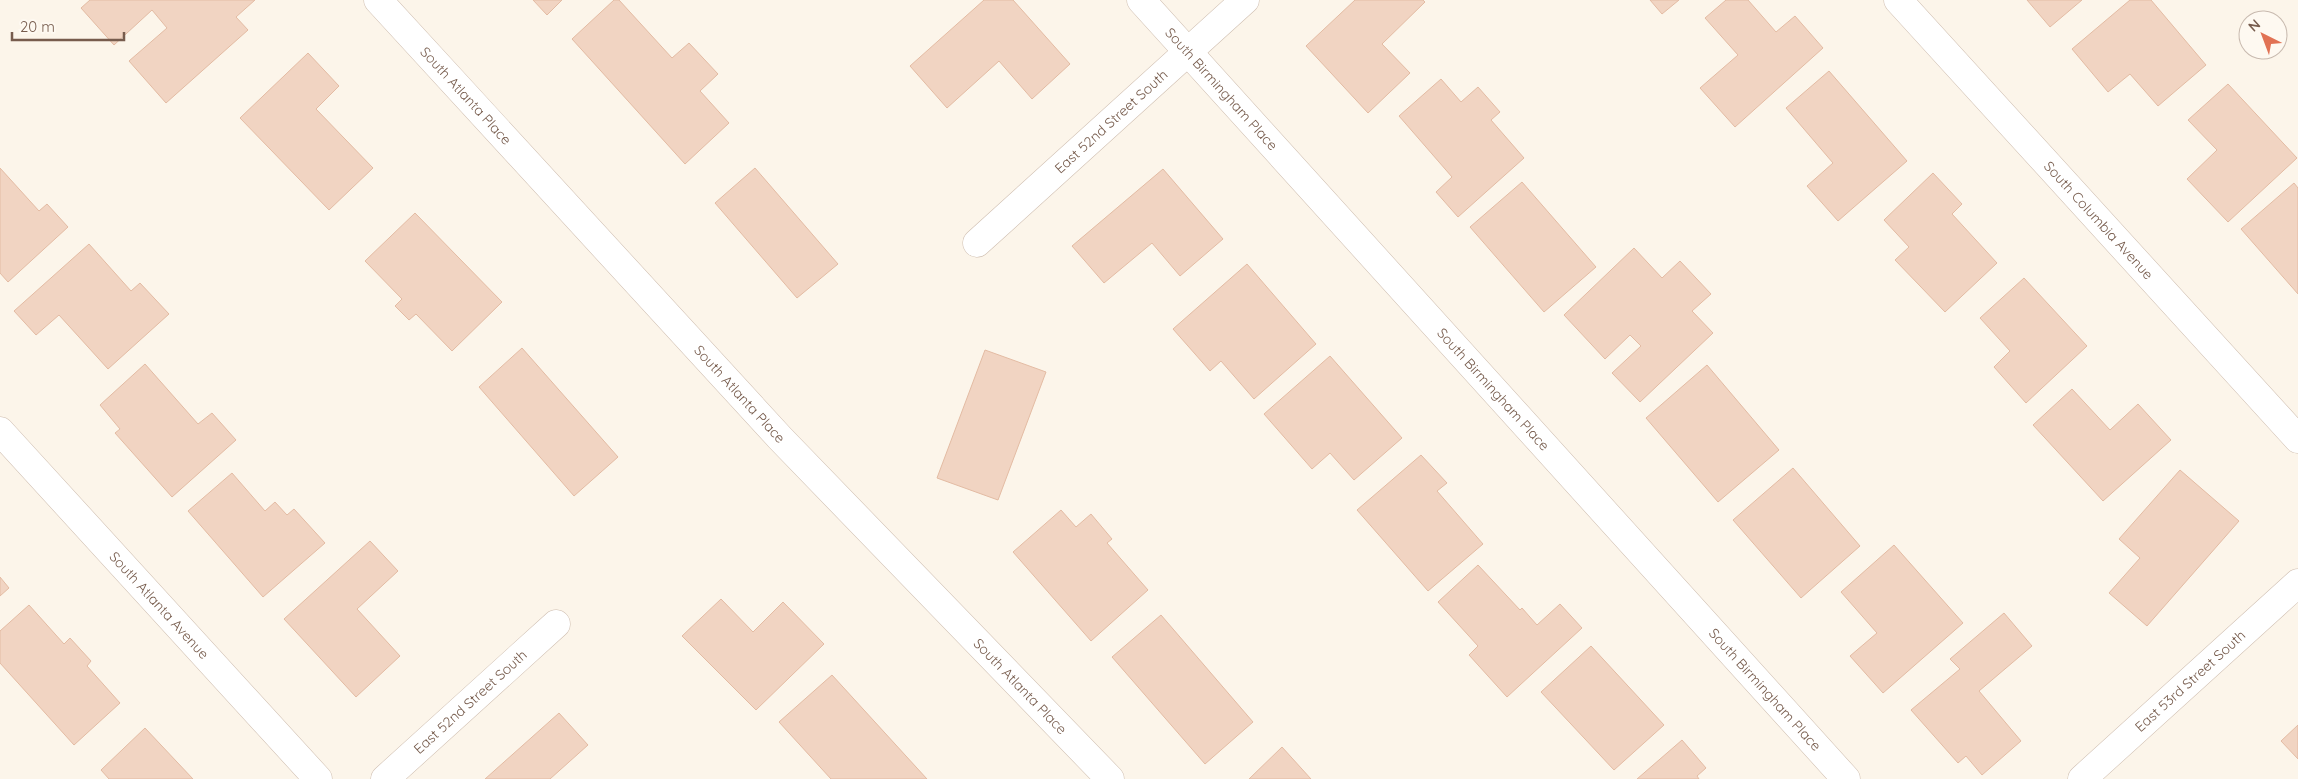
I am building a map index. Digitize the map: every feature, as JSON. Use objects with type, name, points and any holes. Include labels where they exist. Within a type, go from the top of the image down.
[{"type":"street","name":"South Atlanta Place","points":[[378,0],[780,438],[1110,779]]},
{"type":"street","name":"South Birmingham Place","points":[[1141,0],[1846,779]]},
{"type":"street","name":"East 52nd Street South","points":[[977,243],[1245,0]]},
{"type":"street","name":"South Columbia Avenue","points":[[1898,0],[2298,439]]},
{"type":"street","name":"South Atlanta Avenue","points":[[0,431],[318,779]]},
{"type":"street","name":"East 53rd Street South","points":[[2082,779],[2298,583]]},
{"type":"street","name":"East 52nd Street South","points":[[385,779],[556,624]]},
{"type":"building","points":[[90,0],[255,0],[236,17],[248,30],[166,103],[129,61],[167,28],[152,10],[114,45],[81,8]]},
{"type":"building","points":[[533,0],[562,0],[547,15]]},
{"type":"building","points":[[614,0],[619,0],[672,58],[689,43],[718,74],[700,91],[729,123],[685,164],[572,39]]},
{"type":"building","points":[[984,0],[1013,0],[1070,64],[1032,99],[999,61],[947,108],[910,66]]},
{"type":"building","points":[[1355,0],[1423,0],[1425,2],[1382,44],[1410,73],[1368,113],[1306,46]]},
{"type":"building","points":[[1650,0],[1679,0],[1662,14]]},
{"type":"building","points":[[1726,0],[1748,0],[1776,32],[1795,16],[1823,48],[1735,127],[1700,88],[1738,55],[1705,18]]},
{"type":"building","points":[[2027,0],[2082,0],[2050,27]]},
{"type":"building","points":[[2130,0],[2151,0],[2206,65],[2158,106],[2130,74],[2108,92],[2072,49]]},
{"type":"building","points":[[308,53],[339,86],[316,109],[373,168],[329,210],[240,118]]},
{"type":"building","points":[[1829,71],[1907,161],[1838,221],[1807,186],[1833,163],[1786,108]]},
{"type":"building","points":[[1441,79],[1461,102],[1478,87],[1500,112],[1491,120],[1524,158],[1458,217],[1436,192],[1452,177],[1399,116]]},
{"type":"building","points":[[2228,84],[2297,158],[2228,222],[2187,179],[2217,150],[2188,120]]},
{"type":"building","points":[[0,168],[39,211],[47,204],[68,227],[8,282],[0,273]]},
{"type":"building","points":[[755,168],[838,264],[797,298],[715,203]]},
{"type":"building","points":[[1163,169],[1223,239],[1180,276],[1152,243],[1104,283],[1072,246]]},
{"type":"building","points":[[1933,173],[1962,204],[1952,214],[1997,263],[1945,312],[1895,260],[1909,247],[1884,220]]},
{"type":"building","points":[[1522,182],[1596,267],[1544,312],[1470,227]]},
{"type":"building","points":[[2294,183],[2298,188],[2298,294],[2241,229]]},
{"type":"building","points":[[415,213],[502,302],[452,351],[416,314],[409,320],[395,306],[402,299],[365,261]]},
{"type":"building","points":[[89,244],[131,291],[140,283],[169,314],[108,369],[59,315],[36,335],[14,311]]},
{"type":"building","points":[[1634,248],[1662,278],[1680,261],[1711,294],[1692,311],[1713,333],[1640,402],[1612,373],[1641,346],[1630,335],[1605,359],[1564,315]]},
{"type":"building","points":[[1247,264],[1316,344],[1254,399],[1221,361],[1210,371],[1173,329]]},
{"type":"building","points":[[2024,278],[2087,346],[2026,403],[1994,367],[2010,351],[1980,318]]},
{"type":"building","points":[[522,348],[618,457],[574,496],[479,387]]},
{"type":"building","points":[[985,350],[1046,372],[998,500],[937,478]]},
{"type":"building","points":[[1330,356],[1402,438],[1354,480],[1330,453],[1312,469],[1264,414]]},
{"type":"building","points":[[145,364],[198,424],[212,413],[236,440],[172,497],[115,433],[120,429],[100,405]]},
{"type":"building","points":[[1707,365],[1779,450],[1718,502],[1646,418]]},
{"type":"building","points":[[2072,389],[2110,430],[2138,404],[2171,440],[2103,501],[2033,425]]},
{"type":"building","points":[[1421,455],[1447,483],[1437,491],[1483,544],[1428,591],[1357,510]]},
{"type":"building","points":[[1793,468],[1860,546],[1801,598],[1733,520]]},
{"type":"building","points":[[2180,470],[2239,521],[2147,626],[2109,593],[2140,558],[2119,539]]},
{"type":"building","points":[[232,473],[265,511],[275,502],[287,515],[294,509],[325,543],[263,597],[188,511]]},
{"type":"building","points":[[1061,510],[1076,527],[1091,514],[1112,539],[1107,543],[1148,590],[1091,641],[1013,552]]},
{"type":"building","points":[[370,541],[398,571],[357,609],[400,656],[356,697],[284,619]]},
{"type":"building","points":[[1894,545],[1963,623],[1883,693],[1850,656],[1877,633],[1841,592]]},
{"type":"building","points":[[1478,565],[1520,610],[1522,608],[1537,625],[1560,604],[1582,628],[1507,697],[1469,655],[1478,646],[1438,602]]},
{"type":"building","points":[[0,577],[9,588],[0,596]]},
{"type":"building","points":[[721,599],[753,632],[783,602],[824,644],[756,710],[682,636]]},
{"type":"building","points":[[29,605],[64,644],[70,638],[91,661],[87,666],[120,703],[74,745],[0,663],[0,631]]},
{"type":"building","points":[[2004,613],[2032,646],[1979,691],[2021,741],[1982,775],[1966,756],[1958,763],[1911,710],[1960,669],[1950,659]]},
{"type":"building","points":[[1161,615],[1253,722],[1205,764],[1112,657]]},
{"type":"building","points":[[1591,646],[1664,725],[1614,770],[1541,692]]},
{"type":"building","points":[[832,675],[927,779],[831,779],[779,722]]},
{"type":"building","points":[[559,713],[588,745],[550,779],[485,779]]},
{"type":"building","points":[[2298,725],[2298,759],[2281,741]]},
{"type":"building","points":[[145,728],[193,779],[109,779],[101,770]]},
{"type":"building","points":[[1682,740],[1706,768],[1697,776],[1699,779],[1637,779]]},
{"type":"building","points":[[1282,747],[1311,779],[1249,779]]}]
